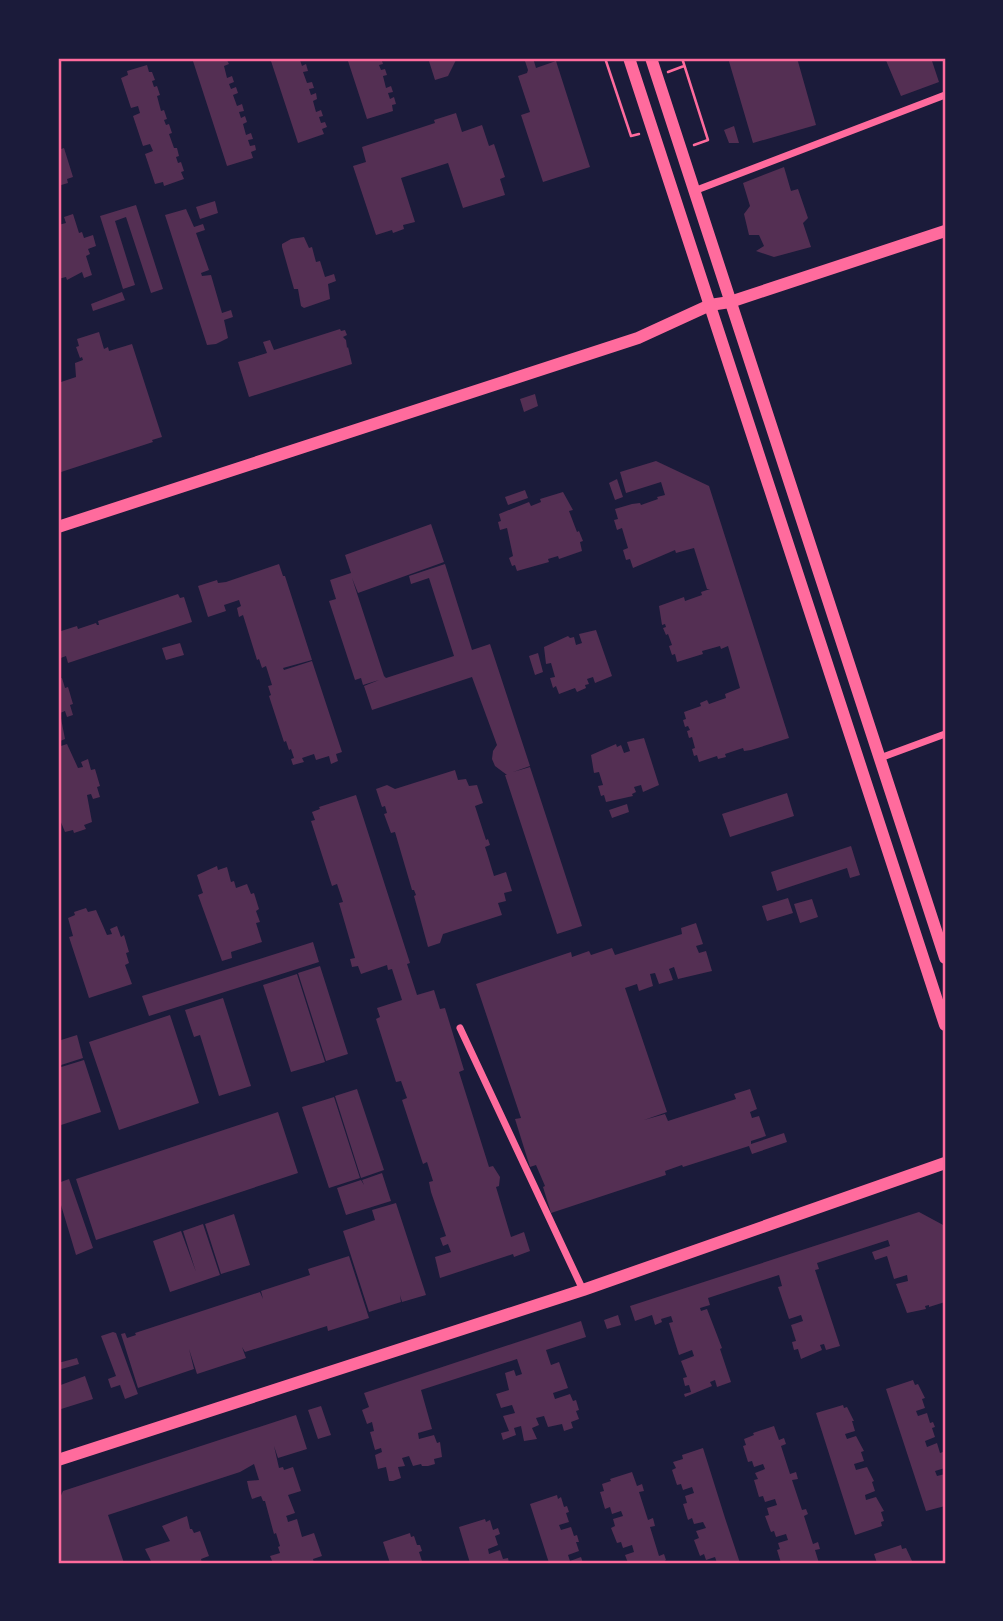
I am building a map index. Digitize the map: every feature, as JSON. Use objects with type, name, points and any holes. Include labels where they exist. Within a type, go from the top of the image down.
[{"type":"main road","points":[[629,58],[945,1025]]},
{"type":"main road","points":[[651,58],[945,958]]},
{"type":"main road","points":[[58,527],[638,338],[710,305],[730,302],[945,231]]},
{"type":"main road","points":[[58,1460],[583,1290],[945,1163]]},
{"type":"street","points":[[694,191],[945,95]]},
{"type":"street","points":[[880,758],[945,734]]},
{"type":"street","points":[[460,1028],[583,1290]]},
{"type":"path","points":[[605,58],[631,136]]},
{"type":"path","points":[[682,58],[708,140]]},
{"type":"building","points":[[192,58],[226,58],[229,64],[224,66],[227,78],[232,76],[234,82],[229,84],[231,89],[236,87],[238,93],[233,95],[237,106],[242,104],[244,111],[239,112],[241,118],[245,116],[247,122],[243,124],[246,135],[251,133],[253,139],[248,140],[250,146],[255,145],[256,150],[251,152],[253,158],[227,166]]},
{"type":"building","points":[[270,58],[306,58],[300,60],[302,66],[306,64],[308,71],[303,72],[307,83],[312,82],[314,88],[309,89],[311,95],[316,93],[317,99],[313,101],[316,112],[321,110],[321,123],[325,122],[327,127],[322,129],[324,134],[298,143]]},
{"type":"building","points":[[347,58],[381,58],[383,64],[379,65],[381,70],[385,69],[387,75],[383,76],[386,88],[391,86],[393,92],[388,93],[390,99],[394,97],[396,104],[392,105],[393,111],[367,119]]},
{"type":"building","points":[[428,58],[457,58],[448,76],[435,80]]},
{"type":"building","points":[[524,58],[533,58],[536,68],[556,61],[590,167],[543,182],[521,115],[530,112],[518,76],[528,70]]},
{"type":"building","points":[[728,58],[797,58],[816,125],[753,143]]},
{"type":"building","points":[[885,58],[931,58],[939,82],[901,96]]},
{"type":"building","points":[[147,65],[155,80],[152,81],[154,87],[157,86],[160,95],[157,96],[161,111],[164,110],[167,119],[164,120],[166,125],[169,124],[172,133],[169,134],[174,148],[177,148],[178,163],[181,162],[184,171],[181,172],[184,179],[164,186],[163,182],[155,184],[145,154],[153,151],[150,144],[143,146],[133,116],[140,113],[138,106],[131,108],[121,78],[128,75],[127,71]]},
{"type":"building","points":[[456,113],[462,132],[482,125],[489,146],[494,144],[505,177],[500,179],[505,195],[463,208],[448,163],[401,178],[415,222],[403,225],[404,229],[393,233],[392,230],[376,235],[353,166],[366,162],[362,147],[435,123],[434,120]]},
{"type":"building","points":[[734,126],[739,143],[729,143],[724,130]]},
{"type":"building","points":[[64,148],[73,177],[67,179],[68,183],[58,186],[58,150]]},
{"type":"building","points":[[784,167],[791,191],[798,189],[808,218],[803,223],[811,247],[774,257],[756,251],[764,246],[759,235],[749,235],[744,214],[750,206],[743,183]]},
{"type":"building","points":[[215,201],[218,213],[200,219],[196,207]]},
{"type":"building","points":[[136,205],[163,289],[151,293],[126,217],[115,221],[135,285],[123,289],[100,216]]},
{"type":"building","points":[[186,209],[194,227],[203,224],[205,230],[196,233],[209,270],[201,273],[202,276],[211,275],[222,313],[231,310],[233,317],[224,320],[228,338],[216,344],[207,345],[165,215]]},
{"type":"building","points":[[73,214],[79,233],[82,232],[84,238],[93,235],[96,246],[88,249],[90,254],[86,256],[92,275],[84,278],[82,272],[67,280],[66,277],[58,279],[58,225],[66,223],[64,217]]},
{"type":"building","points":[[304,237],[309,248],[312,247],[316,262],[320,261],[325,277],[334,274],[336,281],[328,284],[330,299],[304,308],[301,306],[298,289],[294,289],[282,244]]},
{"type":"building","points":[[122,292],[125,300],[93,311],[91,304]]},
{"type":"building","points":[[340,329],[345,330],[347,335],[343,337],[352,364],[249,397],[238,362],[267,353],[263,342],[270,340],[274,350]]},
{"type":"building","points":[[99,332],[104,349],[108,347],[109,351],[132,344],[162,437],[58,473],[58,383],[76,377],[75,363],[83,360],[76,347],[79,346],[77,339]]},
{"type":"building","points":[[535,394],[538,406],[524,412],[520,399]]},
{"type":"building","points":[[656,461],[709,486],[789,738],[751,750],[744,751],[743,748],[718,759],[717,756],[699,762],[697,755],[694,756],[692,737],[689,738],[687,731],[690,730],[688,726],[685,727],[683,720],[686,719],[684,712],[701,706],[700,703],[707,700],[709,704],[726,698],[725,694],[740,688],[728,646],[702,651],[703,654],[677,662],[669,646],[672,645],[668,634],[666,635],[663,628],[666,627],[665,624],[662,625],[659,606],[684,597],[685,601],[710,589],[707,589],[694,548],[676,553],[675,550],[633,568],[630,559],[626,560],[623,550],[628,548],[622,528],[617,530],[615,509],[632,504],[641,505],[665,495],[661,482],[626,493],[620,472]]},
{"type":"building","points":[[617,479],[623,497],[615,500],[609,483]]},
{"type":"building","points":[[525,490],[528,498],[508,505],[505,497]]},
{"type":"building","points":[[563,492],[573,510],[569,511],[583,541],[580,542],[582,551],[559,559],[558,556],[548,559],[549,562],[517,571],[509,558],[513,556],[507,528],[500,530],[499,514],[529,502],[531,506],[541,502],[540,499]]},
{"type":"building","points":[[431,524],[444,562],[358,593],[352,578],[384,676],[386,678],[454,656],[429,578],[411,584],[409,576],[445,564],[472,650],[490,644],[530,766],[513,772],[530,767],[582,926],[557,934],[507,775],[495,766],[492,759],[497,745],[472,677],[372,710],[364,686],[379,680],[363,685],[361,678],[355,680],[329,601],[336,599],[330,580],[351,573],[345,555]]},
{"type":"building","points":[[279,564],[312,660],[283,668],[284,670],[312,661],[342,752],[336,754],[338,761],[331,764],[329,756],[316,760],[314,754],[302,758],[304,762],[293,765],[291,749],[289,750],[286,741],[284,742],[269,696],[268,686],[272,685],[266,666],[262,668],[259,659],[257,660],[243,615],[239,617],[239,600],[224,605],[226,611],[208,617],[198,586],[217,580],[218,583],[226,582]]},
{"type":"building","points":[[178,594],[180,598],[184,597],[192,622],[68,663],[66,656],[58,659],[58,632],[77,626],[78,629],[96,623],[99,625],[98,621]]},
{"type":"building","points":[[596,630],[612,676],[595,683],[593,677],[587,679],[589,684],[585,685],[586,688],[577,692],[575,688],[559,694],[556,686],[553,688],[550,678],[555,677],[551,663],[546,664],[544,647],[568,636],[574,637],[576,645],[582,643],[579,634]]},
{"type":"building","points":[[180,643],[184,655],[166,660],[162,648]]},
{"type":"building","points":[[538,653],[543,672],[535,675],[529,656]]},
{"type":"building","points":[[62,678],[65,688],[68,687],[73,715],[67,717],[65,711],[60,713],[65,739],[58,742],[58,679]]},
{"type":"building","points":[[644,738],[659,785],[643,792],[641,785],[634,787],[636,792],[633,796],[606,802],[604,795],[601,796],[598,786],[603,785],[599,772],[594,773],[591,755],[616,744],[617,747],[621,745],[624,753],[630,751],[627,742]]},
{"type":"building","points":[[67,744],[78,768],[83,767],[81,762],[88,759],[91,770],[95,769],[100,786],[97,787],[100,797],[93,799],[91,794],[87,795],[92,822],[84,825],[86,829],[74,833],[73,830],[65,832],[58,815],[58,747]]},
{"type":"building","points":[[455,770],[458,780],[466,779],[469,786],[477,785],[483,803],[475,806],[490,845],[485,847],[494,876],[506,872],[512,891],[504,893],[506,901],[498,903],[502,915],[443,934],[440,943],[428,947],[414,896],[416,895],[412,890],[395,832],[391,833],[384,814],[387,813],[385,806],[382,807],[376,789],[387,785],[395,789]]},
{"type":"building","points":[[787,793],[794,816],[730,837],[722,814]]},
{"type":"building","points":[[356,795],[410,963],[407,964],[417,995],[434,990],[440,1009],[445,1008],[464,1070],[459,1072],[489,1167],[493,1166],[500,1177],[499,1186],[496,1187],[511,1237],[524,1232],[530,1251],[440,1278],[435,1257],[451,1252],[448,1244],[443,1246],[440,1238],[446,1236],[431,1192],[429,1182],[433,1181],[427,1162],[423,1164],[402,1100],[407,1098],[401,1081],[396,1082],[376,1019],[380,1017],[377,1008],[402,1000],[392,969],[388,970],[387,965],[361,974],[358,966],[352,967],[350,959],[355,958],[339,903],[343,902],[337,884],[332,886],[311,821],[315,820],[312,812],[320,809],[319,807]]},
{"type":"building","points":[[627,804],[629,812],[612,818],[609,810]]},
{"type":"building","points":[[851,846],[860,875],[850,878],[847,868],[777,891],[771,872]]},
{"type":"building","points":[[217,866],[218,870],[227,867],[231,882],[234,881],[236,888],[247,884],[251,894],[254,893],[260,922],[256,923],[262,942],[231,952],[232,958],[222,961],[198,895],[203,893],[197,875]]},
{"type":"building","points":[[788,898],[793,913],[767,921],[762,906]]},
{"type":"building","points":[[812,899],[818,917],[800,923],[794,904]]},
{"type":"building","points":[[86,908],[88,912],[96,910],[107,935],[112,934],[110,929],[117,926],[121,937],[124,935],[129,952],[126,953],[129,963],[125,965],[132,984],[89,998],[69,937],[73,936],[68,918],[75,915],[74,912]]},
{"type":"building","points":[[696,923],[703,944],[696,946],[699,953],[706,951],[712,971],[678,979],[674,967],[669,969],[673,980],[659,984],[655,973],[650,974],[653,986],[639,991],[637,984],[625,988],[667,1112],[644,1120],[665,1114],[668,1121],[736,1099],[734,1094],[750,1089],[757,1109],[750,1112],[752,1118],[759,1116],[766,1136],[751,1141],[751,1144],[784,1133],[787,1142],[752,1154],[749,1146],[683,1167],[682,1165],[665,1171],[666,1175],[551,1213],[543,1187],[545,1186],[536,1165],[530,1167],[515,1119],[521,1118],[476,984],[571,952],[572,957],[589,951],[591,955],[612,948],[615,955],[682,934],[681,928]]},
{"type":"building","points":[[313,942],[319,962],[149,1016],[142,996]]},
{"type":"building","points":[[320,966],[348,1054],[326,1061],[298,973]]},
{"type":"building","points":[[297,974],[325,1062],[291,1072],[263,985]]},
{"type":"building","points":[[223,998],[251,1086],[219,1096],[200,1035],[194,1037],[185,1010]]},
{"type":"building","points":[[170,1015],[199,1103],[119,1130],[89,1042]]},
{"type":"building","points":[[77,1035],[83,1058],[58,1066],[58,1041]]},
{"type":"building","points":[[84,1060],[101,1112],[58,1126],[58,1068]]},
{"type":"building","points":[[357,1089],[384,1170],[361,1178],[335,1096]]},
{"type":"building","points":[[334,1097],[360,1178],[329,1188],[302,1107]]},
{"type":"building","points":[[278,1112],[298,1173],[96,1240],[76,1179]]},
{"type":"building","points":[[382,1173],[391,1201],[346,1215],[337,1188],[361,1180],[364,1185],[362,1180]]},
{"type":"building","points":[[69,1179],[93,1248],[76,1255],[58,1195],[58,1183]]},
{"type":"building","points":[[396,1203],[426,1295],[402,1302],[400,1295],[401,1302],[369,1312],[343,1231],[375,1220],[372,1210]]},
{"type":"building","points":[[919,1212],[945,1226],[945,1302],[907,1313],[896,1284],[908,1281],[907,1275],[894,1279],[887,1256],[875,1260],[872,1252],[890,1246],[888,1240],[817,1263],[819,1269],[815,1270],[840,1346],[826,1350],[824,1344],[820,1345],[822,1350],[801,1359],[798,1349],[794,1350],[792,1342],[796,1341],[791,1325],[803,1321],[801,1315],[789,1319],[778,1287],[782,1286],[779,1275],[708,1298],[710,1305],[700,1308],[701,1311],[707,1309],[731,1382],[717,1387],[715,1380],[710,1382],[712,1386],[685,1397],[684,1394],[691,1392],[689,1385],[685,1386],[683,1378],[687,1377],[681,1361],[694,1356],[692,1350],[679,1355],[669,1323],[673,1322],[671,1316],[661,1319],[662,1322],[655,1325],[652,1315],[635,1321],[630,1306]]},
{"type":"building","points":[[234,1214],[250,1265],[221,1274],[205,1224]]},
{"type":"building","points":[[203,1224],[220,1275],[170,1292],[153,1241],[181,1231],[196,1272],[183,1231]]},
{"type":"building","points":[[349,1256],[369,1318],[328,1331],[327,1326],[245,1352],[242,1347],[246,1358],[197,1374],[189,1349],[194,1369],[138,1388],[121,1334],[125,1333],[127,1338],[136,1335],[135,1333],[260,1292],[263,1299],[261,1291],[310,1275],[308,1269]]},
{"type":"building","points":[[618,1315],[621,1325],[607,1329],[604,1320]]},
{"type":"building","points":[[581,1321],[586,1337],[546,1350],[551,1365],[559,1362],[568,1388],[553,1393],[555,1399],[570,1394],[573,1401],[576,1400],[579,1419],[571,1422],[573,1428],[564,1431],[562,1424],[548,1427],[544,1416],[536,1418],[539,1425],[532,1428],[537,1439],[524,1441],[521,1426],[514,1428],[516,1435],[503,1440],[501,1433],[509,1431],[503,1416],[515,1413],[512,1405],[501,1408],[496,1394],[509,1390],[505,1373],[514,1370],[516,1376],[522,1374],[517,1359],[421,1390],[432,1429],[418,1433],[419,1439],[434,1435],[437,1443],[440,1442],[442,1457],[434,1459],[435,1464],[428,1466],[413,1466],[409,1456],[402,1458],[405,1466],[398,1467],[401,1478],[393,1481],[389,1481],[386,1467],[378,1469],[375,1455],[382,1452],[381,1448],[375,1450],[370,1432],[374,1431],[372,1422],[367,1424],[362,1410],[369,1407],[364,1393]]},
{"type":"building","points":[[116,1333],[138,1394],[125,1399],[120,1385],[111,1388],[108,1379],[116,1376],[101,1336]]},
{"type":"building","points":[[77,1358],[79,1364],[58,1370],[58,1363]]},
{"type":"building","points":[[85,1376],[93,1399],[58,1410],[58,1386]]},
{"type":"building","points":[[913,1380],[925,1398],[922,1399],[925,1408],[916,1411],[918,1416],[927,1413],[930,1423],[933,1422],[935,1427],[932,1428],[935,1437],[925,1441],[927,1447],[937,1443],[940,1453],[943,1452],[945,1457],[945,1468],[935,1471],[937,1476],[945,1474],[945,1506],[926,1511],[886,1389]]},
{"type":"building","points":[[843,1405],[844,1408],[847,1407],[854,1421],[855,1431],[845,1434],[847,1439],[856,1436],[864,1451],[861,1452],[864,1461],[854,1464],[856,1470],[867,1467],[874,1481],[875,1491],[865,1495],[866,1500],[876,1497],[884,1511],[881,1512],[884,1521],[881,1522],[882,1526],[855,1535],[816,1413]]},
{"type":"building","points":[[321,1406],[331,1435],[318,1439],[308,1410]]},
{"type":"building","points":[[296,1415],[307,1449],[278,1458],[274,1446],[279,1468],[283,1467],[284,1470],[293,1467],[301,1491],[288,1495],[295,1513],[286,1516],[288,1522],[297,1519],[302,1537],[314,1533],[322,1556],[313,1559],[314,1563],[273,1563],[270,1556],[280,1553],[276,1533],[274,1534],[265,1501],[261,1496],[252,1499],[247,1481],[259,1480],[254,1464],[240,1472],[108,1515],[124,1563],[62,1563],[58,1551],[58,1502],[63,1491]]},
{"type":"building","points":[[774,1426],[779,1440],[784,1438],[786,1444],[781,1446],[790,1474],[796,1472],[798,1479],[792,1480],[802,1510],[806,1509],[808,1514],[804,1516],[813,1544],[818,1542],[820,1549],[815,1550],[819,1563],[781,1563],[778,1543],[788,1540],[786,1534],[776,1537],[774,1531],[771,1532],[765,1516],[769,1515],[767,1508],[777,1505],[775,1499],[765,1502],[763,1496],[759,1497],[754,1480],[758,1479],[755,1473],[765,1469],[763,1464],[754,1467],[752,1461],[748,1462],[743,1446],[746,1445],[744,1439],[754,1435],[753,1433]]},
{"type":"building","points":[[703,1448],[740,1563],[717,1563],[715,1557],[706,1560],[704,1554],[700,1556],[694,1540],[699,1538],[696,1531],[706,1528],[703,1522],[694,1524],[692,1518],[688,1520],[683,1504],[687,1503],[685,1496],[694,1493],[692,1487],[683,1490],[681,1484],[677,1485],[672,1470],[676,1468],[673,1462],[683,1459],[682,1455]]},
{"type":"building","points":[[632,1472],[637,1486],[642,1484],[644,1491],[639,1492],[648,1520],[653,1518],[655,1526],[650,1527],[659,1556],[664,1554],[666,1560],[662,1563],[628,1563],[625,1555],[634,1552],[632,1545],[623,1548],[621,1542],[617,1543],[611,1528],[615,1526],[613,1519],[623,1516],[621,1511],[612,1514],[610,1507],[605,1509],[600,1492],[604,1491],[602,1484]]},
{"type":"building","points":[[557,1495],[558,1499],[561,1497],[569,1512],[566,1513],[569,1522],[559,1525],[561,1530],[571,1527],[579,1542],[576,1542],[579,1551],[568,1555],[570,1561],[581,1557],[583,1563],[549,1563],[530,1504]]},
{"type":"building","points":[[187,1516],[190,1529],[194,1533],[200,1531],[209,1556],[201,1559],[202,1563],[152,1563],[145,1549],[170,1541],[162,1526]]},
{"type":"building","points":[[485,1519],[486,1522],[490,1520],[493,1530],[498,1528],[500,1534],[495,1536],[498,1545],[488,1549],[489,1554],[500,1550],[503,1559],[508,1558],[509,1563],[470,1563],[459,1527]]},
{"type":"building","points":[[410,1533],[417,1545],[420,1545],[422,1561],[390,1563],[383,1542]]},
{"type":"building","points":[[901,1545],[902,1549],[906,1548],[913,1563],[877,1563],[874,1554]]}]
